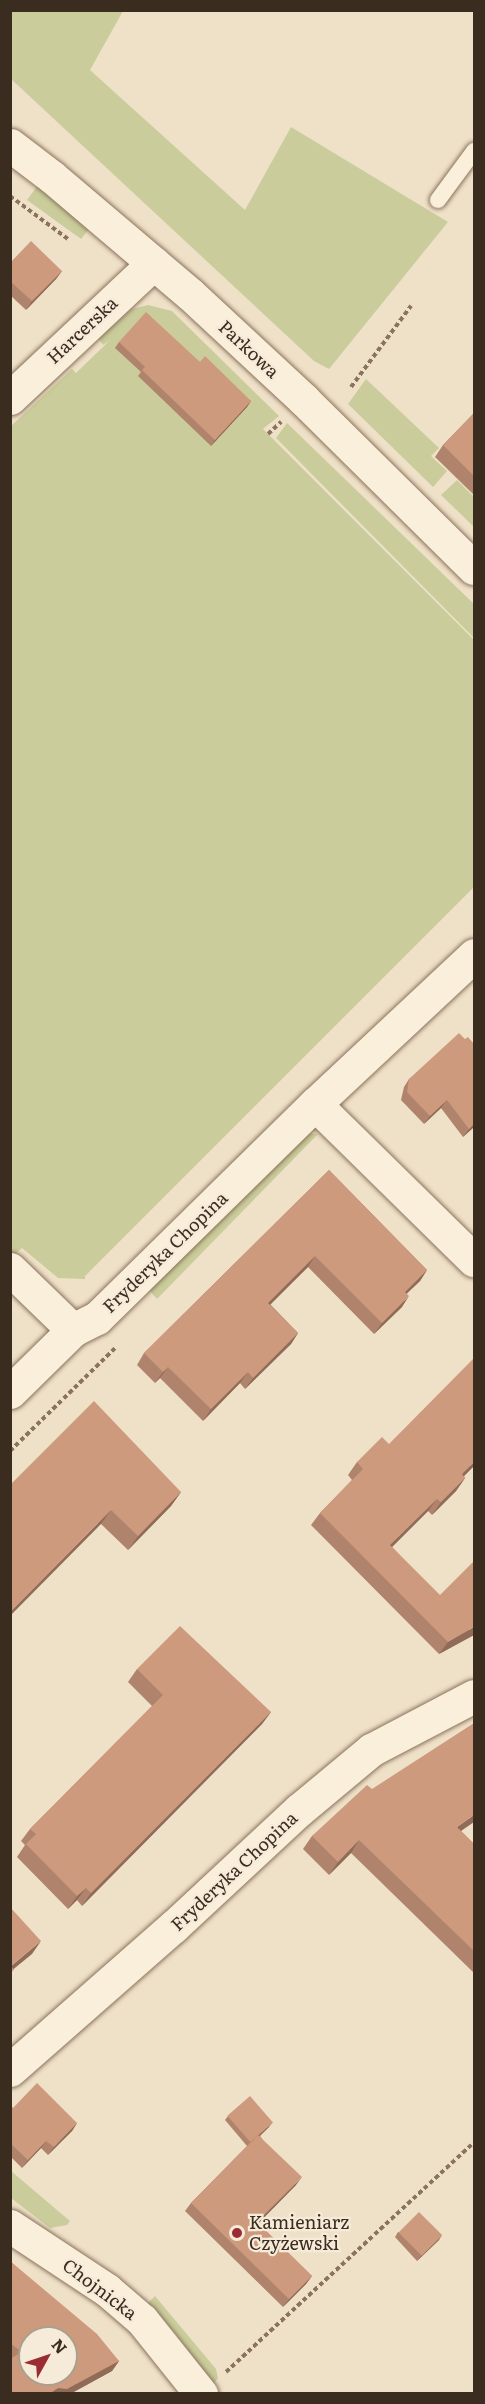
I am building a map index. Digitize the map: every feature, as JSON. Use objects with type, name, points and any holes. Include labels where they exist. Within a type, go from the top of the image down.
[{"type":"street","name":"Parkowa","points":[[10,145],[154,263],[304,400],[474,568]]},
{"type":"street","name":"Harcerska","points":[[10,398],[154,263]]},
{"type":"street","name":"Fryderyka Chopina","points":[[10,1392],[73,1330],[97,1318],[315,1104],[474,954]]},
{"type":"street","points":[[315,1104],[474,1260]]},
{"type":"street","points":[[10,1269],[73,1330]]},
{"type":"street","name":"Fryderyka Chopina","points":[[10,2070],[173,1928],[299,1810],[371,1750],[474,1696]]},
{"type":"street","name":"Chojnicka","points":[[10,2226],[107,2290],[212,2384]]},
{"type":"lane","points":[[438,200],[474,150]]},
{"type":"path","points":[[10,196],[75,244]]},
{"type":"path","points":[[351,387],[411,306]]},
{"type":"path","points":[[268,434],[273,430]]},
{"type":"path","points":[[10,1450],[100,1363]]},
{"type":"path","points":[[212,2384],[474,2142]]},
{"type":"green space","points":[[10,11],[123,11],[90,70],[245,210],[291,127],[448,222],[329,369],[314,361],[11,79]]},
{"type":"green space","points":[[38,185],[90,228],[81,239],[27,200]]},
{"type":"green space","points":[[148,305],[172,311],[279,416],[263,429],[474,640],[474,887],[85,1276],[85,1279],[58,1278],[22,1248],[14,1255],[11,1251],[11,426],[72,369],[76,373],[110,340],[103,345],[97,336],[132,309]]},
{"type":"green space","points":[[366,379],[439,448],[431,456],[447,471],[433,487],[348,404]]},
{"type":"green space","points":[[287,423],[474,604],[474,638],[276,438]]},
{"type":"green space","points":[[457,480],[474,497],[474,527],[441,495]]},
{"type":"green space","points":[[305,1133],[318,1134],[157,1299],[150,1291],[151,1273]]},
{"type":"green space","points":[[11,2171],[70,2221],[67,2225],[50,2228],[11,2198]]},
{"type":"green space","points":[[155,2296],[216,2369],[218,2378],[213,2385],[175,2333],[148,2303]]},
{"type":"building","points":[[31,241],[62,271],[32,301],[10,281],[10,263]]},
{"type":"building","points":[[146,312],[200,362],[205,356],[251,401],[215,440],[142,370],[145,367],[119,342]]},
{"type":"building","points":[[474,413],[474,476],[443,445]]},
{"type":"building","points":[[459,1033],[465,1039],[468,1037],[474,1044],[474,1124],[469,1129],[447,1100],[430,1116],[407,1092],[409,1079]]},
{"type":"building","points":[[329,1170],[427,1270],[405,1292],[409,1296],[382,1323],[315,1256],[268,1303],[298,1333],[253,1378],[248,1372],[211,1409],[168,1367],[163,1372],[144,1353]]},
{"type":"building","points":[[474,1358],[474,1462],[462,1474],[465,1478],[441,1502],[437,1499],[390,1545],[440,1595],[474,1561],[474,1627],[448,1642],[320,1513],[363,1469],[357,1462],[382,1437],[389,1444]]},
{"type":"building","points":[[94,1401],[181,1492],[138,1536],[111,1510],[10,1612],[10,1485]]},
{"type":"building","points":[[180,1626],[271,1712],[91,1893],[86,1888],[77,1896],[26,1844],[36,1834],[30,1829],[163,1695],[137,1669]]},
{"type":"building","points":[[474,1723],[474,1815],[457,1827],[474,1844],[474,1951],[359,1840],[338,1862],[312,1836],[367,1785],[372,1789]]},
{"type":"building","points":[[10,1907],[41,1941],[11,1966],[14,1970],[10,1973]]},
{"type":"building","points":[[37,2083],[77,2123],[54,2147],[46,2141],[28,2160],[10,2143],[10,2105],[13,2108]]},
{"type":"building","points":[[250,2096],[273,2122],[250,2142],[227,2116]]},
{"type":"building","points":[[258,2135],[302,2177],[257,2222],[312,2276],[289,2299],[191,2203]]},
{"type":"building","points":[[419,2212],[442,2235],[422,2256],[398,2233]]},
{"type":"building","points":[[10,2261],[97,2334],[119,2361],[78,2383],[78,2326],[18,2326],[18,2349],[10,2343]]},
{"type":"building","points":[[18,2354],[18,2386],[73,2386],[67,2389],[58,2388],[49,2394],[10,2394],[10,2359]]},
{"type":"place","name":"Kamieniarz Czyżewski","points":[[237,2233]]}]
